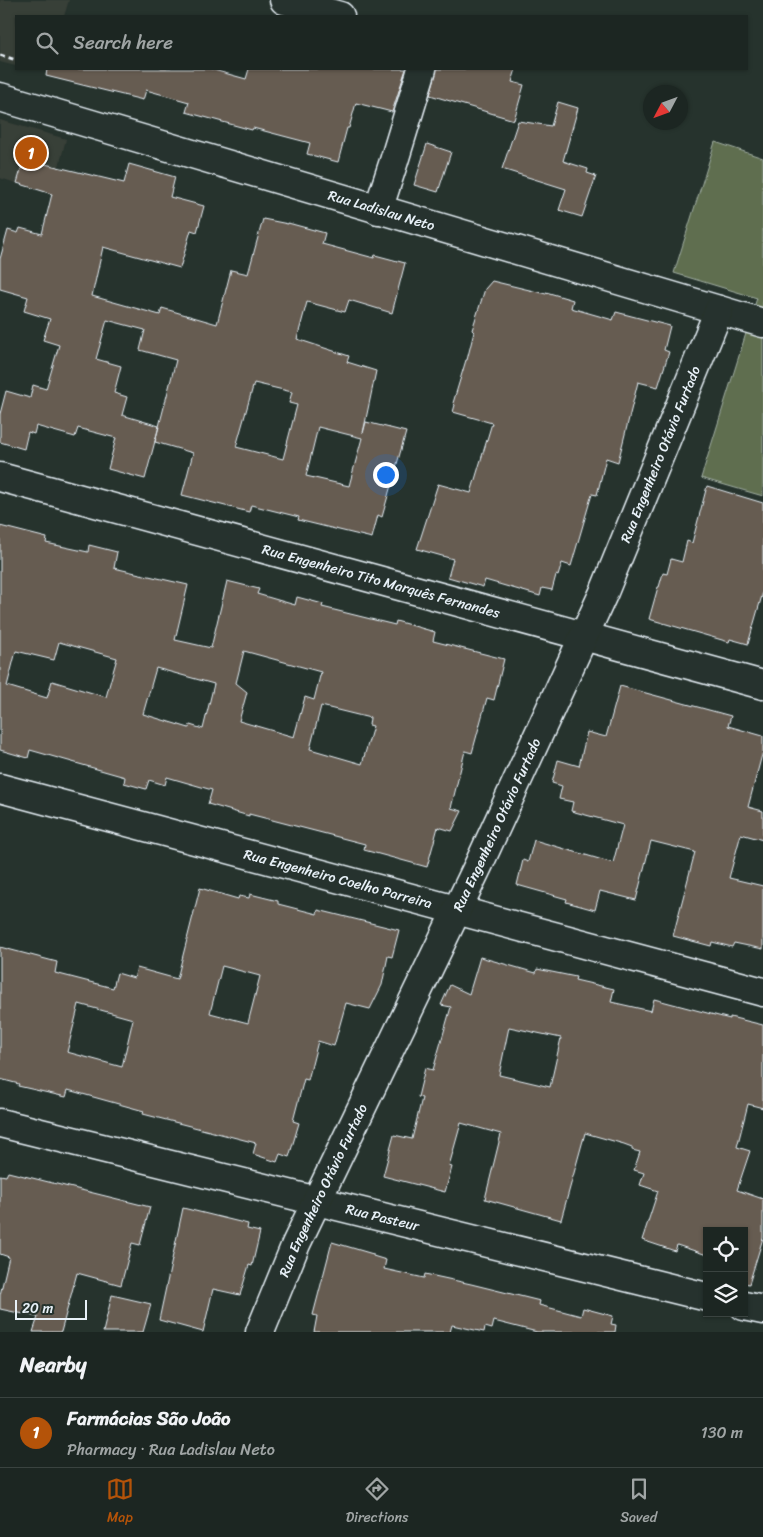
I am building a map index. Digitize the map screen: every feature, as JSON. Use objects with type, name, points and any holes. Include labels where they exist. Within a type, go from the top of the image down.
[{"type":"street","points":[[298,2],[337,15]]},
{"type":"street","points":[[378,210],[422,70]]},
{"type":"street","name":"Rua Ladislau Neto","points":[[0,98],[763,323]]},
{"type":"street","name":"Rua Engenheiro Otávio Furtado","points":[[260,1332],[296,1244],[458,910],[604,592],[719,310]]},
{"type":"street","name":"Rua Engenheiro Tito Marquês Fernandes","points":[[0,477],[763,685]]},
{"type":"street","name":"Rua Engenheiro Coelho Parreira","points":[[0,788],[763,992]]},
{"type":"street","name":"Rua Pasteur","points":[[0,1123],[703,1296]]},
{"type":"street","points":[[748,1307],[763,1310]]},
{"type":"path","points":[[0,55],[15,60]]},
{"type":"shaded area","points":[[0,0],[69,0],[64,15],[15,15],[15,66],[0,62]]},
{"type":"shaded area","points":[[0,120],[66,139],[52,194],[0,178]]},
{"type":"green space","points":[[715,142],[763,158],[763,496],[701,478],[757,298],[674,273]]},
{"type":"building","points":[[47,70],[214,70],[246,79],[249,70],[406,70],[392,112],[356,103],[338,162],[307,154],[310,143],[186,112],[189,102],[146,90],[143,100],[46,76]]},
{"type":"building","points":[[437,70],[516,70],[512,82],[524,85],[514,120],[430,95]]},
{"type":"building","points":[[558,102],[578,108],[563,161],[588,169],[587,173],[596,176],[582,217],[559,210],[566,189],[502,169],[518,121],[551,126]]},
{"type":"building","points":[[427,144],[451,152],[438,192],[414,185]]},
{"type":"building","points":[[24,159],[124,183],[129,164],[175,177],[170,197],[204,206],[197,232],[191,230],[180,268],[103,247],[92,296],[160,315],[162,308],[217,324],[231,270],[248,274],[263,219],[288,223],[325,233],[322,244],[374,258],[375,255],[405,263],[392,313],[349,300],[345,312],[307,302],[297,339],[349,356],[347,362],[376,371],[363,433],[366,422],[406,432],[382,517],[378,515],[372,538],[298,520],[299,517],[251,505],[249,512],[182,495],[193,453],[155,442],[176,360],[140,350],[145,330],[107,320],[96,359],[121,366],[114,393],[127,397],[122,415],[159,426],[145,479],[108,469],[116,438],[78,428],[75,437],[36,426],[34,434],[28,432],[24,449],[0,442],[0,414],[6,391],[30,398],[33,385],[46,389],[59,345],[43,340],[50,319],[24,311],[28,297],[0,289],[0,259],[8,230],[18,233],[20,228],[42,234],[52,194],[17,183]],"holes":[[[254,383],[292,392],[289,403],[297,405],[283,459],[236,447]],[[318,427],[362,438],[349,486],[306,476]]]},
{"type":"building","points":[[492,281],[546,294],[546,292],[573,300],[571,308],[613,320],[616,312],[670,326],[664,350],[669,352],[658,387],[638,382],[618,462],[606,458],[597,495],[592,494],[571,566],[562,563],[552,590],[542,588],[540,596],[485,580],[483,587],[448,577],[453,559],[417,549],[438,484],[471,493],[492,423],[453,412],[455,405],[453,403],[467,360],[474,332],[472,330],[485,289]]},
{"type":"building","points":[[707,486],[763,503],[763,592],[748,644],[730,639],[729,642],[649,619],[663,573],[667,574],[671,559],[682,562],[687,541],[692,543]]},
{"type":"building","points":[[0,526],[47,538],[46,543],[88,552],[89,545],[117,552],[114,568],[188,585],[175,640],[211,648],[227,581],[259,589],[257,594],[295,605],[297,597],[323,604],[322,607],[395,625],[396,621],[435,632],[433,641],[504,659],[494,700],[487,698],[472,753],[465,751],[451,808],[462,811],[452,831],[438,827],[427,867],[364,850],[365,844],[249,814],[249,816],[208,804],[212,790],[167,777],[165,785],[149,780],[146,789],[124,783],[125,777],[30,750],[28,758],[0,750]],"holes":[[[59,642],[117,658],[106,697],[52,681],[47,698],[7,686],[16,651],[54,660]],[[244,651],[321,672],[314,700],[305,697],[294,737],[239,721],[247,692],[236,683]],[[156,668],[214,684],[203,729],[190,725],[189,728],[143,714]],[[321,706],[370,718],[369,725],[373,726],[362,764],[310,749]]]},
{"type":"building","points":[[620,686],[731,716],[728,726],[763,736],[763,751],[748,807],[763,811],[763,840],[741,834],[729,878],[763,886],[763,949],[734,943],[732,947],[712,942],[711,946],[673,936],[695,852],[651,841],[636,900],[600,891],[595,910],[566,902],[567,899],[517,885],[523,860],[528,862],[534,840],[613,863],[623,825],[571,811],[573,802],[559,799],[562,786],[552,783],[558,760],[579,766],[587,732],[606,737]]},
{"type":"building","points":[[200,888],[238,899],[239,896],[249,898],[250,894],[278,901],[278,904],[317,914],[318,910],[399,930],[392,957],[388,956],[382,985],[370,1009],[346,1003],[334,1046],[318,1041],[308,1080],[304,1079],[293,1121],[299,1123],[289,1157],[280,1154],[277,1162],[253,1154],[256,1143],[143,1114],[144,1111],[68,1090],[66,1097],[18,1086],[19,1084],[0,1079],[0,947],[57,962],[55,973],[113,988],[117,973],[134,978],[137,968],[177,979]],"holes":[[[222,966],[260,976],[248,1023],[210,1013]],[[79,1004],[133,1019],[122,1067],[67,1052]]]},
{"type":"building","points":[[480,957],[536,973],[537,969],[576,977],[575,980],[614,989],[611,1002],[651,1011],[654,999],[730,1019],[730,1017],[763,1025],[763,1108],[748,1104],[737,1147],[750,1151],[737,1190],[763,1199],[763,1238],[749,1284],[748,1227],[703,1227],[703,1254],[677,1245],[675,1251],[642,1240],[658,1191],[640,1185],[644,1173],[634,1170],[640,1152],[632,1150],[632,1147],[624,1144],[585,1133],[561,1220],[485,1199],[501,1134],[461,1123],[449,1166],[452,1167],[445,1192],[383,1176],[394,1135],[412,1139],[422,1098],[418,1097],[425,1068],[433,1070],[451,1007],[441,1005],[450,985],[469,994]],"holes":[[[509,1027],[561,1038],[550,1087],[499,1075]]]},
{"type":"building","points":[[8,1172],[150,1207],[140,1245],[132,1243],[121,1285],[77,1273],[61,1332],[33,1332],[38,1317],[0,1309],[0,1295],[9,1257],[0,1254],[0,1175],[6,1176]]},
{"type":"building","points":[[183,1208],[248,1224],[247,1229],[260,1232],[252,1266],[249,1265],[240,1295],[213,1289],[203,1332],[159,1320]]},
{"type":"building","points":[[332,1242],[373,1254],[373,1256],[386,1260],[384,1269],[424,1278],[425,1274],[471,1284],[540,1301],[539,1305],[581,1316],[583,1308],[613,1316],[611,1324],[616,1325],[615,1332],[537,1332],[494,1321],[492,1329],[485,1327],[484,1332],[452,1325],[450,1332],[314,1332],[317,1316],[313,1315]]},
{"type":"building","points":[[112,1295],[151,1304],[143,1332],[103,1332]]},
{"type":"place","name":"Farmácias São João","points":[[31,153]]}]
